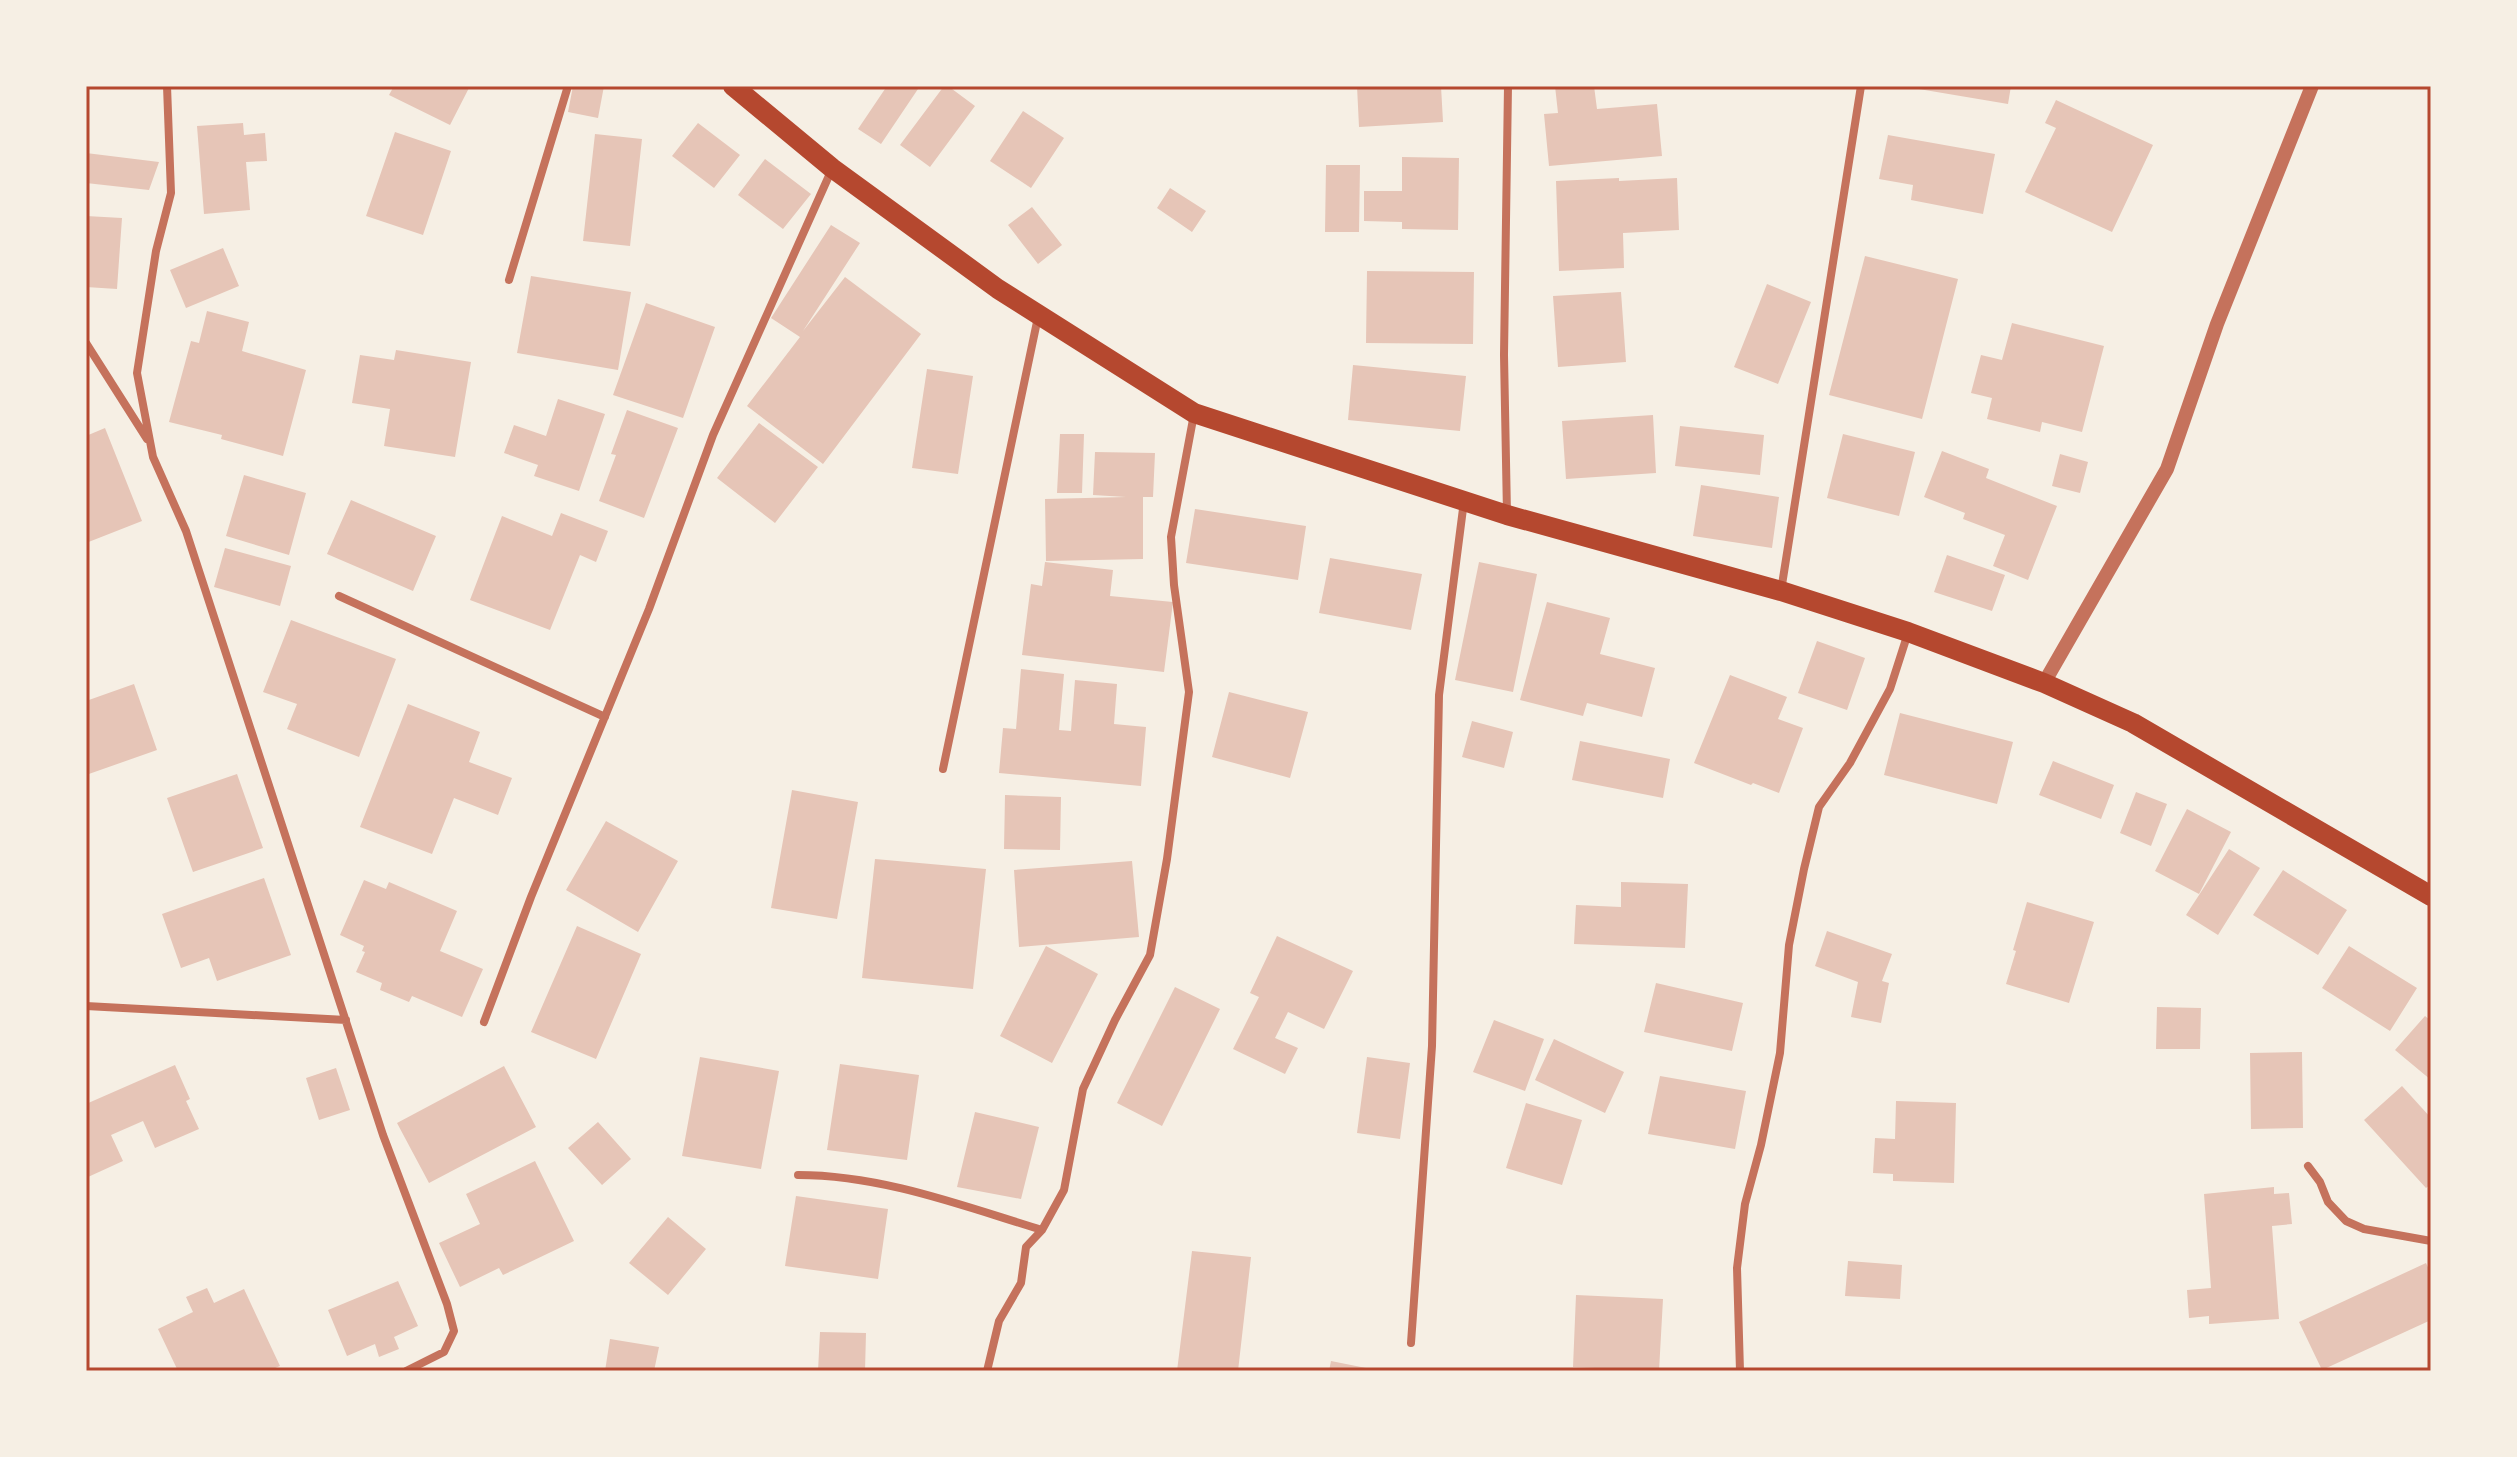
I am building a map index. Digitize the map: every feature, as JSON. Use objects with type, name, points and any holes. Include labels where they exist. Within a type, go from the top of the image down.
[{"type":"main road","points":[[733,86],[832,168],[998,289],[1194,413],[1507,515],[1781,591],[1908,632],[2044,683],[2133,723],[2431,896]]},
{"type":"street","points":[[167,86],[171,193],[156,251],[137,373],[150,443],[204,583],[383,1135],[454,1331],[444,1352],[406,1371]]},
{"type":"street","points":[[509,280],[568,86]]},
{"type":"street","points":[[1507,515],[1504,355],[1508,86]]},
{"type":"street","points":[[1781,591],[1861,86]]},
{"type":"street","points":[[2044,683],[2167,469],[2217,324],[2312,86]]},
{"type":"street","points":[[484,1022],[649,609],[719,421],[832,168]]},
{"type":"street","points":[[943,769],[1039,313]]},
{"type":"street","points":[[86,343],[150,443]]},
{"type":"street","points":[[987,1371],[999,1321],[1021,1283],[1026,1247],[1042,1230],[1064,1190],[1083,1089],[1150,955],[1167,859],[1189,692],[1174,585],[1171,537],[1194,413]]},
{"type":"street","points":[[1411,1343],[1432,1046],[1439,695],[1464,501]]},
{"type":"street","points":[[339,596],[605,717]]},
{"type":"street","points":[[1740,1371],[1737,1268],[1745,1204],[1780,1053],[1789,945],[1804,869],[1819,807],[1850,763],[1890,689],[1908,632]]},
{"type":"street","points":[[86,1006],[346,1020]]},
{"type":"street","points":[[2308,1166],[2320,1182],[2328,1202],[2346,1221],[2364,1229],[2431,1241]]},
{"type":"street","points":[[798,1175],[837,1175],[909,1191],[1042,1230]]},
{"type":"building","points":[[394,86],[470,86],[450,125],[389,95]]},
{"type":"building","points":[[573,86],[604,86],[598,118],[568,112]]},
{"type":"building","points":[[887,86],[913,86],[918,89],[881,144],[858,129]]},
{"type":"building","points":[[944,86],[975,106],[930,167],[900,145]]},
{"type":"building","points":[[1357,86],[1441,86],[1443,122],[1359,127]]},
{"type":"building","points":[[1555,86],[1594,86],[1597,109],[1657,104],[1662,156],[1549,166],[1544,114],[1558,113]]},
{"type":"building","points":[[1901,86],[2011,86],[2008,104]]},
{"type":"building","points":[[2056,100],[2153,145],[2112,232],[2025,192],[2056,128],[2045,123]]},
{"type":"building","points":[[1023,111],[1064,138],[1031,188],[990,161]]},
{"type":"building","points":[[243,123],[244,135],[265,133],[267,161],[246,162],[250,210],[204,214],[197,126]]},
{"type":"building","points":[[698,123],[740,155],[714,188],[672,156]]},
{"type":"building","points":[[395,132],[451,151],[423,235],[366,216]]},
{"type":"building","points":[[595,134],[642,139],[630,246],[583,241]]},
{"type":"building","points":[[1888,135],[1995,154],[1983,214],[1911,200],[1913,185],[1879,179]]},
{"type":"building","points":[[86,153],[159,162],[149,190],[86,183]]},
{"type":"building","points":[[1402,157],[1459,158],[1458,230],[1402,229],[1402,222],[1364,221],[1364,191],[1402,191]]},
{"type":"building","points":[[765,159],[811,194],[783,229],[738,195]]},
{"type":"building","points":[[1326,165],[1360,165],[1359,232],[1325,232]]},
{"type":"building","points":[[1619,178],[1619,181],[1677,178],[1679,230],[1623,233],[1624,268],[1559,271],[1556,181]]},
{"type":"building","points":[[1170,188],[1206,211],[1192,232],[1157,208]]},
{"type":"building","points":[[1032,207],[1062,245],[1038,264],[1008,225]]},
{"type":"building","points":[[86,216],[122,218],[117,289],[86,287]]},
{"type":"building","points":[[831,225],[860,243],[803,331],[845,277],[921,334],[823,464],[747,406],[800,337],[771,318]]},
{"type":"building","points":[[223,248],[239,286],[186,308],[170,270]]},
{"type":"building","points":[[1865,256],[1958,279],[1922,419],[1829,395]]},
{"type":"building","points":[[1367,271],[1474,272],[1473,344],[1366,343]]},
{"type":"building","points":[[531,276],[631,292],[618,370],[517,353]]},
{"type":"building","points":[[1767,284],[1811,302],[1778,384],[1734,367]]},
{"type":"building","points":[[1621,292],[1626,362],[1558,367],[1553,296]]},
{"type":"building","points":[[646,303],[715,327],[683,418],[613,395]]},
{"type":"building","points":[[207,311],[249,322],[242,351],[306,370],[283,456],[221,439],[222,435],[169,422],[191,341],[199,343]]},
{"type":"building","points":[[2012,323],[2104,346],[2082,432],[2042,422],[2040,432],[1987,419],[1992,398],[1971,393],[1981,355],[2002,360]]},
{"type":"building","points":[[396,350],[471,362],[455,457],[384,446],[390,409],[352,403],[360,355],[394,360]]},
{"type":"building","points":[[1353,365],[1466,376],[1460,431],[1348,420]]},
{"type":"building","points":[[927,369],[973,376],[958,474],[912,468]]},
{"type":"building","points":[[558,399],[605,414],[579,491],[534,476],[538,465],[504,453],[514,425],[546,436]]},
{"type":"building","points":[[627,410],[678,428],[644,518],[599,501],[616,455],[611,454]]},
{"type":"building","points":[[1653,415],[1656,473],[1566,479],[1562,421]]},
{"type":"building","points":[[759,423],[818,467],[775,523],[717,478]]},
{"type":"building","points":[[1680,426],[1764,435],[1760,475],[1675,466]]},
{"type":"building","points":[[105,428],[142,521],[86,543],[86,436]]},
{"type":"building","points":[[1060,434],[1084,434],[1082,493],[1057,493]]},
{"type":"building","points":[[1843,434],[1915,452],[1899,516],[1827,498]]},
{"type":"building","points":[[1942,451],[1989,469],[1986,478],[2057,506],[2028,580],[1993,566],[2005,535],[1963,519],[1965,513],[1924,497]]},
{"type":"building","points":[[1095,452],[1155,453],[1153,497],[1143,497],[1143,559],[1046,561],[1045,499],[1126,497],[1093,495]]},
{"type":"building","points":[[2060,454],[2088,462],[2080,493],[2052,486]]},
{"type":"building","points":[[244,475],[306,493],[289,555],[226,536]]},
{"type":"building","points":[[1701,485],[1779,497],[1772,548],[1693,536]]},
{"type":"building","points":[[351,500],[436,536],[413,591],[327,554]]},
{"type":"building","points":[[1195,509],[1306,526],[1298,580],[1186,563]]},
{"type":"building","points":[[561,513],[608,531],[596,562],[580,555],[550,630],[470,600],[502,516],[552,536]]},
{"type":"building","points":[[225,548],[291,566],[280,606],[214,587]]},
{"type":"building","points":[[1947,555],[2005,575],[1992,611],[1934,592]]},
{"type":"building","points":[[1330,558],[1422,574],[1411,630],[1319,613]]},
{"type":"building","points":[[1045,562],[1113,570],[1110,596],[1173,602],[1164,672],[1022,655],[1031,584],[1042,586]]},
{"type":"building","points":[[1479,562],[1537,574],[1513,692],[1455,680]]},
{"type":"building","points":[[1547,602],[1610,618],[1600,654],[1655,668],[1642,717],[1587,703],[1583,716],[1520,700]]},
{"type":"building","points":[[291,620],[396,659],[359,757],[287,729],[297,704],[263,692]]},
{"type":"building","points":[[1817,641],[1865,658],[1847,710],[1798,693]]},
{"type":"building","points":[[1021,669],[1064,674],[1059,730],[1071,731],[1075,680],[1117,684],[1114,724],[1146,727],[1141,786],[999,773],[1003,728],[1016,729]]},
{"type":"building","points":[[1730,675],[1787,697],[1778,719],[1803,728],[1779,793],[1694,763]]},
{"type":"building","points":[[134,684],[157,750],[86,775],[86,701]]},
{"type":"building","points":[[1229,692],[1308,712],[1290,778],[1212,757]]},
{"type":"building","points":[[408,704],[480,732],[469,762],[512,778],[498,815],[454,798],[432,854],[360,827]]},
{"type":"building","points":[[1900,713],[2013,742],[1997,804],[1884,775]]},
{"type":"building","points":[[1472,721],[1513,732],[1504,768],[1462,757]]},
{"type":"building","points":[[1580,741],[1670,759],[1663,798],[1572,780]]},
{"type":"building","points":[[2053,761],[2114,785],[2101,819],[2039,795]]},
{"type":"building","points":[[237,774],[263,848],[193,872],[167,798]]},
{"type":"building","points":[[792,790],[858,802],[837,919],[771,908]]},
{"type":"building","points":[[2136,792],[2167,804],[2151,846],[2120,833]]},
{"type":"building","points":[[1005,795],[1061,797],[1060,850],[1004,849]]},
{"type":"building","points":[[2187,809],[2231,832],[2199,894],[2155,871]]},
{"type":"building","points":[[606,821],[678,861],[638,932],[566,890]]},
{"type":"building","points":[[2229,849],[2260,868],[2218,935],[2186,915]]},
{"type":"building","points":[[875,859],[986,869],[973,989],[862,978]]},
{"type":"building","points":[[1132,861],[1139,937],[1019,947],[1014,870]]},
{"type":"building","points":[[2283,870],[2347,910],[2318,955],[2253,915]]},
{"type":"building","points":[[264,878],[291,955],[217,981],[209,958],[181,968],[162,914]]},
{"type":"building","points":[[364,880],[386,889],[389,882],[457,911],[440,951],[483,969],[462,1017],[412,996],[409,1002],[380,990],[382,983],[356,972],[365,952],[362,951],[364,946],[340,935]]},
{"type":"building","points":[[1621,882],[1688,884],[1685,948],[1574,944],[1576,905],[1621,907]]},
{"type":"building","points":[[2027,902],[2094,922],[2069,1003],[2006,984]]},
{"type":"building","points":[[577,926],[641,954],[596,1059],[531,1032]]},
{"type":"building","points":[[1827,931],[1892,954],[1882,981],[1889,983],[1881,1023],[1851,1017],[1858,982],[1815,966]]},
{"type":"building","points":[[1277,936],[1353,971],[1324,1029],[1288,1012],[1275,1038],[1298,1048],[1285,1074],[1233,1049],[1259,997],[1250,993]]},
{"type":"building","points":[[1046,946],[1098,974],[1052,1063],[1000,1036]]},
{"type":"building","points":[[2349,946],[2417,988],[2390,1031],[2322,988]]},
{"type":"building","points":[[1656,983],[1743,1003],[1732,1051],[1644,1032]]},
{"type":"building","points":[[1175,987],[1220,1009],[1162,1126],[1117,1103]]},
{"type":"building","points":[[2157,1007],[2201,1008],[2200,1049],[2156,1049]]},
{"type":"building","points":[[2425,1016],[2431,1021],[2431,1080],[2395,1050]]},
{"type":"building","points":[[1494,1020],[1544,1039],[1525,1091],[1473,1072]]},
{"type":"building","points":[[1554,1039],[1624,1072],[1605,1113],[1535,1080]]},
{"type":"building","points":[[2302,1052],[2303,1128],[2251,1129],[2250,1053]]},
{"type":"building","points":[[700,1057],[779,1071],[761,1169],[682,1156]]},
{"type":"building","points":[[1367,1057],[1410,1063],[1400,1139],[1357,1133]]},
{"type":"building","points":[[840,1064],[919,1075],[907,1160],[827,1150]]},
{"type":"building","points":[[175,1065],[199,1129],[155,1148],[143,1121],[111,1135],[123,1161],[88,1177],[86,1104]]},
{"type":"building","points":[[504,1066],[536,1127],[429,1183],[397,1123]]},
{"type":"building","points":[[336,1068],[350,1110],[319,1120],[306,1078]]},
{"type":"building","points":[[1660,1076],[1746,1091],[1735,1149],[1648,1134]]},
{"type":"building","points":[[2402,1086],[2431,1118],[2431,1184],[2426,1188],[2364,1120]]},
{"type":"building","points":[[1896,1101],[1956,1103],[1954,1183],[1893,1181],[1893,1174],[1873,1173],[1875,1138],[1895,1139]]},
{"type":"building","points":[[1526,1103],[1582,1120],[1562,1185],[1506,1168]]},
{"type":"building","points":[[975,1112],[1039,1127],[1021,1199],[957,1187]]},
{"type":"building","points":[[598,1122],[631,1159],[602,1185],[568,1148]]},
{"type":"building","points":[[535,1161],[574,1241],[503,1275],[499,1268],[460,1287],[439,1243],[480,1224],[466,1194]]},
{"type":"building","points":[[2274,1187],[2274,1194],[2289,1193],[2292,1224],[2272,1226],[2279,1319],[2209,1324],[2209,1316],[2189,1318],[2187,1290],[2211,1288],[2204,1194]]},
{"type":"building","points":[[796,1196],[888,1209],[878,1279],[785,1266]]},
{"type":"building","points":[[668,1217],[706,1249],[668,1295],[629,1263]]},
{"type":"building","points":[[1192,1251],[1251,1257],[1238,1371],[1177,1371]]},
{"type":"building","points":[[1848,1261],[1902,1265],[1900,1299],[1845,1296]]},
{"type":"building","points":[[2426,1263],[2431,1274],[2431,1320],[2322,1370],[2299,1322]]},
{"type":"building","points":[[398,1281],[418,1326],[394,1337],[399,1349],[379,1357],[375,1344],[347,1356],[328,1310]]},
{"type":"building","points":[[207,1288],[214,1303],[244,1289],[280,1366],[268,1371],[178,1371],[158,1329],[193,1312],[186,1297]]},
{"type":"building","points":[[1576,1295],[1663,1299],[1659,1371],[1573,1367]]},
{"type":"building","points":[[820,1332],[866,1333],[865,1371],[818,1371]]},
{"type":"building","points":[[610,1339],[659,1347],[654,1371],[605,1371]]},
{"type":"building","points":[[1331,1361],[1376,1370],[1376,1371],[1329,1371]]}]
